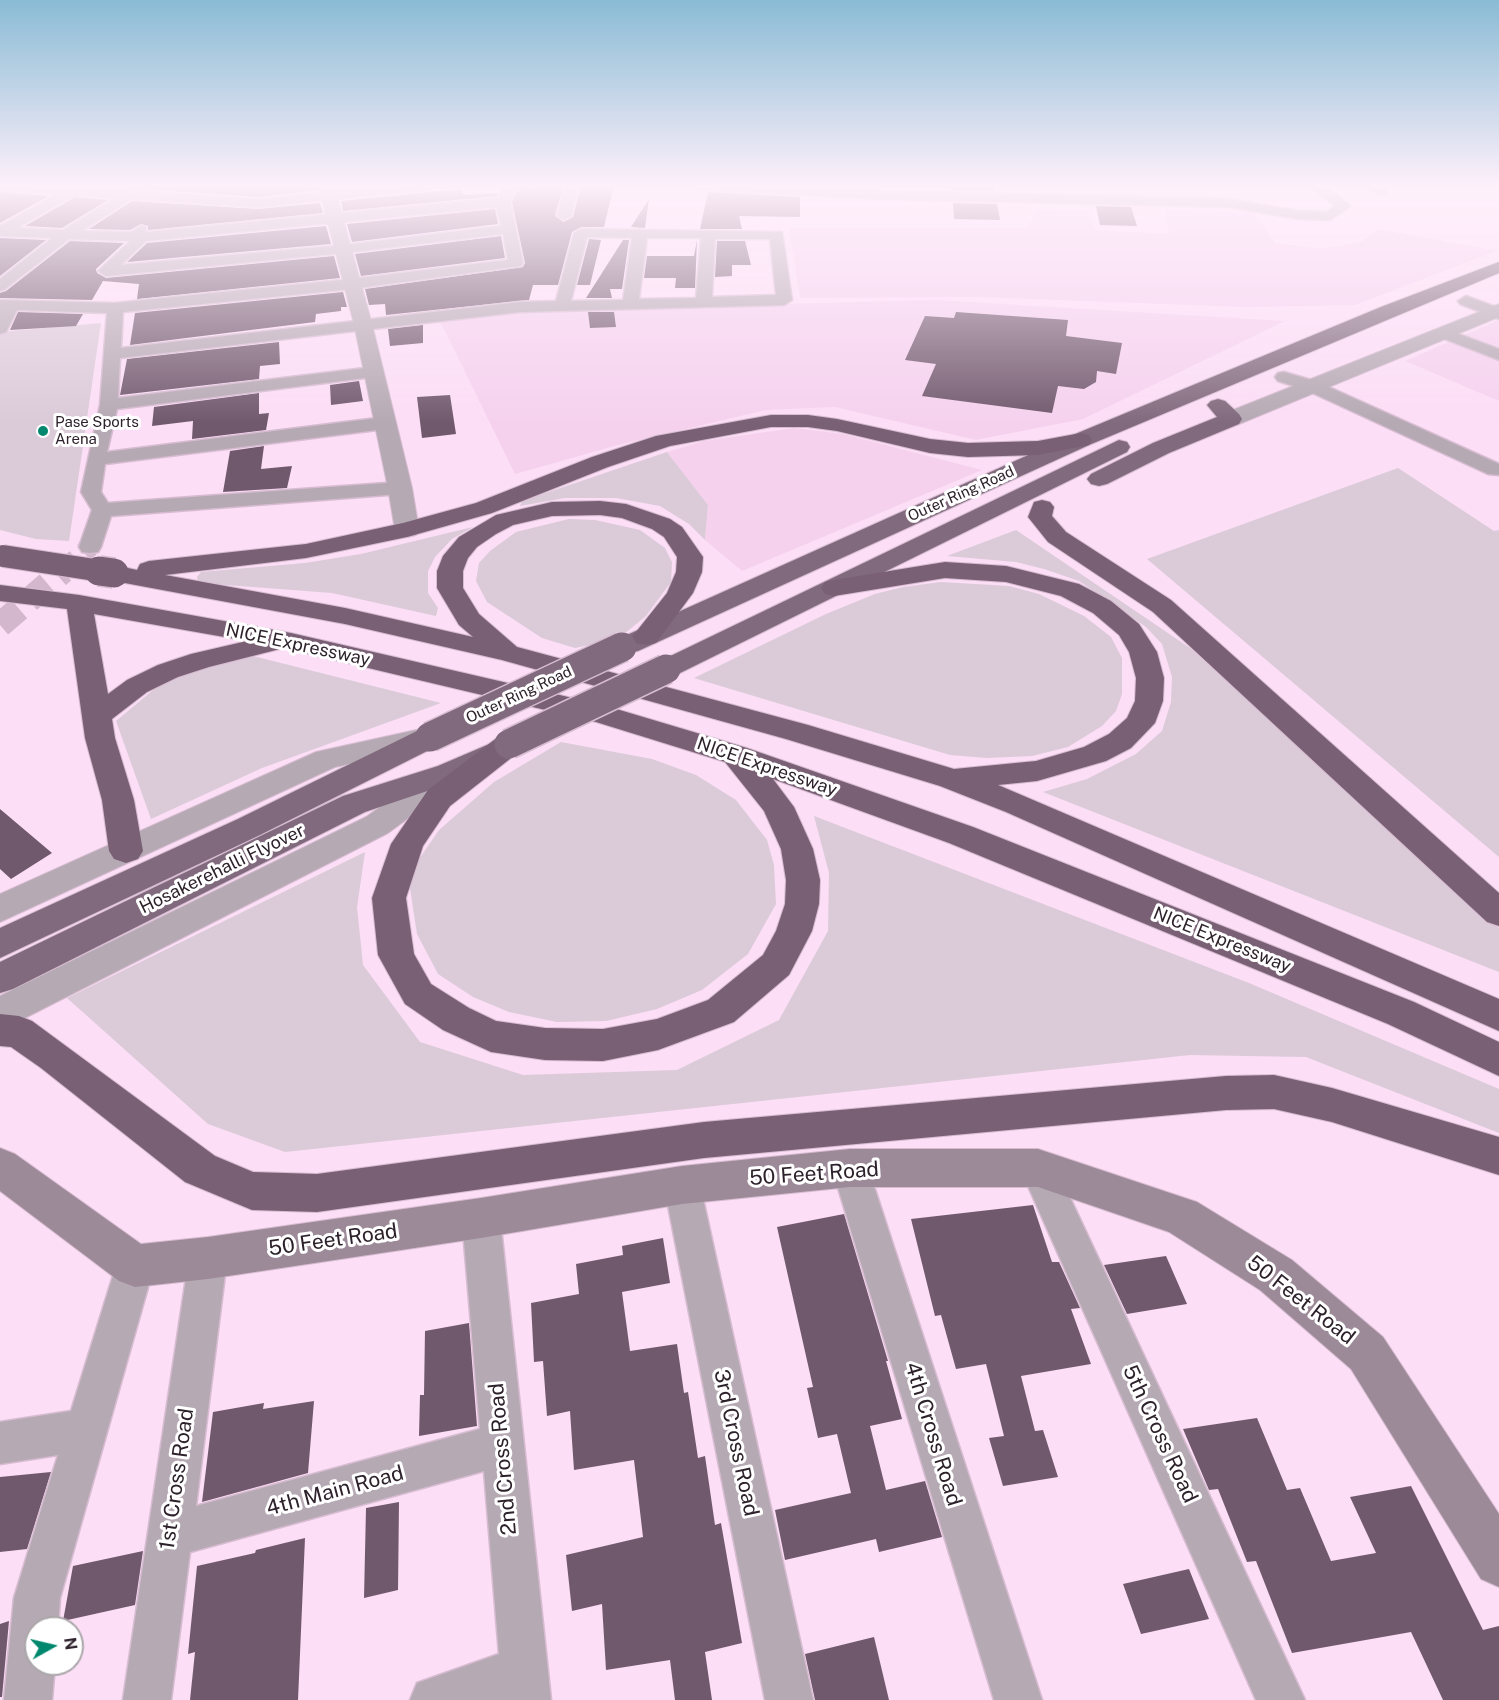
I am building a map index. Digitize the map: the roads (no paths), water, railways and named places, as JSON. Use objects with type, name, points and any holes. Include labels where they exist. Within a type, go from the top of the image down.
[{"type":"highway","name":"Outer Ring Road","points":[[430,736],[1081,440],[1499,267]]},
{"type":"highway","name":"Outer Ring Road","points":[[449,773],[1140,438],[1224,412],[1284,377],[1499,285]]},
{"type":"highway","points":[[984,513],[1042,507],[1161,448],[1224,412]]},
{"type":"highway","points":[[508,653],[468,619],[450,588],[450,571],[456,556],[492,516],[600,462],[664,441],[771,421],[808,421],[837,425],[930,446],[968,450],[1038,448],[1081,440]]},
{"type":"highway","points":[[1042,507],[1040,517],[1057,537],[1162,606],[1499,913]]},
{"type":"highway","points":[[114,573],[306,551],[406,530],[492,516],[525,514],[552,509],[600,508],[626,511],[648,518],[673,532],[690,557],[689,573],[680,593],[670,608],[634,642]]},
{"type":"highway","name":"NICE Expressway","points":[[1,556],[114,573],[345,616],[508,653],[796,732],[951,778],[1028,809],[1499,1016]]},
{"type":"highway","points":[[834,588],[945,570],[977,570],[1016,575],[1070,590],[1102,607],[1129,630],[1143,652],[1150,678],[1149,701],[1140,723],[1120,741],[1095,754],[1037,771],[951,778]]},
{"type":"highway","name":"NICE Expressway","points":[[0,593],[79,603],[291,641],[603,714],[736,755],[972,839],[1401,1013],[1499,1060]]},
{"type":"highway","points":[[79,603],[100,738],[118,800],[126,851]]},
{"type":"highway","points":[[97,716],[137,686],[168,671],[201,660],[291,641]]},
{"type":"highway","name":"Hosakerehalli Flyover","points":[[0,979],[257,837],[430,736]]},
{"type":"highway","points":[[509,744],[439,798],[407,844],[389,898],[396,955],[418,994],[456,1019],[491,1036],[545,1044],[603,1045],[658,1034],[721,1011],[776,965],[794,931],[802,904],[801,870],[797,849],[778,807],[736,755]]},
{"type":"highway","name":"Hosakerehalli Flyover","points":[[0,944],[257,837],[449,773]]},
{"type":"highway","points":[[0,1030],[19,1032],[55,1057],[200,1169],[252,1191],[317,1193],[704,1140],[1226,1093],[1274,1092],[1332,1105],[1499,1156]]},
{"type":"main road","points":[[0,1167],[135,1266]]},
{"type":"main road","name":"50 Feet Road","points":[[135,1266],[208,1258],[481,1218],[682,1185],[850,1168],[1038,1168],[1182,1216],[1276,1275],[1367,1353],[1499,1561]]},
{"type":"street","points":[[0,286],[28,264]]},
{"type":"street","points":[[113,264],[102,275],[201,264]]},
{"type":"street","points":[[347,264],[400,488],[406,530]]},
{"type":"street","points":[[0,329],[6,305],[115,308],[351,284],[506,264]]},
{"type":"street","points":[[563,303],[573,264]]},
{"type":"street","points":[[630,304],[636,264]]},
{"type":"street","points":[[704,302],[706,264]]},
{"type":"street","points":[[112,354],[520,307],[784,300],[780,264]]},
{"type":"street","points":[[67,307],[82,292]]},
{"type":"street","points":[[1466,301],[1498,312]]},
{"type":"street","points":[[90,547],[102,510],[91,492],[109,405],[115,308]]},
{"type":"street","points":[[1224,412],[1312,386],[1498,312]]},
{"type":"street","points":[[1443,333],[1499,355]]},
{"type":"street","points":[[109,405],[374,372]]},
{"type":"street","points":[[1284,377],[1312,386],[1494,470]]},
{"type":"street","points":[[96,459],[385,423]]},
{"type":"street","points":[[102,510],[400,488]]},
{"type":"street","points":[[0,909],[327,759],[430,736]]},
{"type":"street","points":[[0,1013],[377,825],[449,773]]},
{"type":"street","name":"4th Cross Road","points":[[850,1168],[1018,1700]]},
{"type":"street","name":"5th Cross Road","points":[[1038,1168],[1281,1700]]},
{"type":"street","name":"3rd Cross Road","points":[[682,1185],[789,1700]]},
{"type":"street","name":"2nd Cross Road","points":[[481,1218],[525,1684]]},
{"type":"street","name":"1st Cross Road","points":[[147,1700],[208,1258]]},
{"type":"street","points":[[28,1700],[37,1599],[135,1266]]},
{"type":"street","points":[[0,1443],[88,1430]]},
{"type":"street","name":"4th Main Road","points":[[168,1536],[501,1445]]},
{"type":"street","points":[[434,1700],[525,1684]]},
{"type":"tunnel","points":[[61,572],[90,547]]},
{"type":"tunnel","points":[[0,625],[63,571]]},
{"type":"place","name":"Pase Sports Arena","points":[[43,431]]}]
